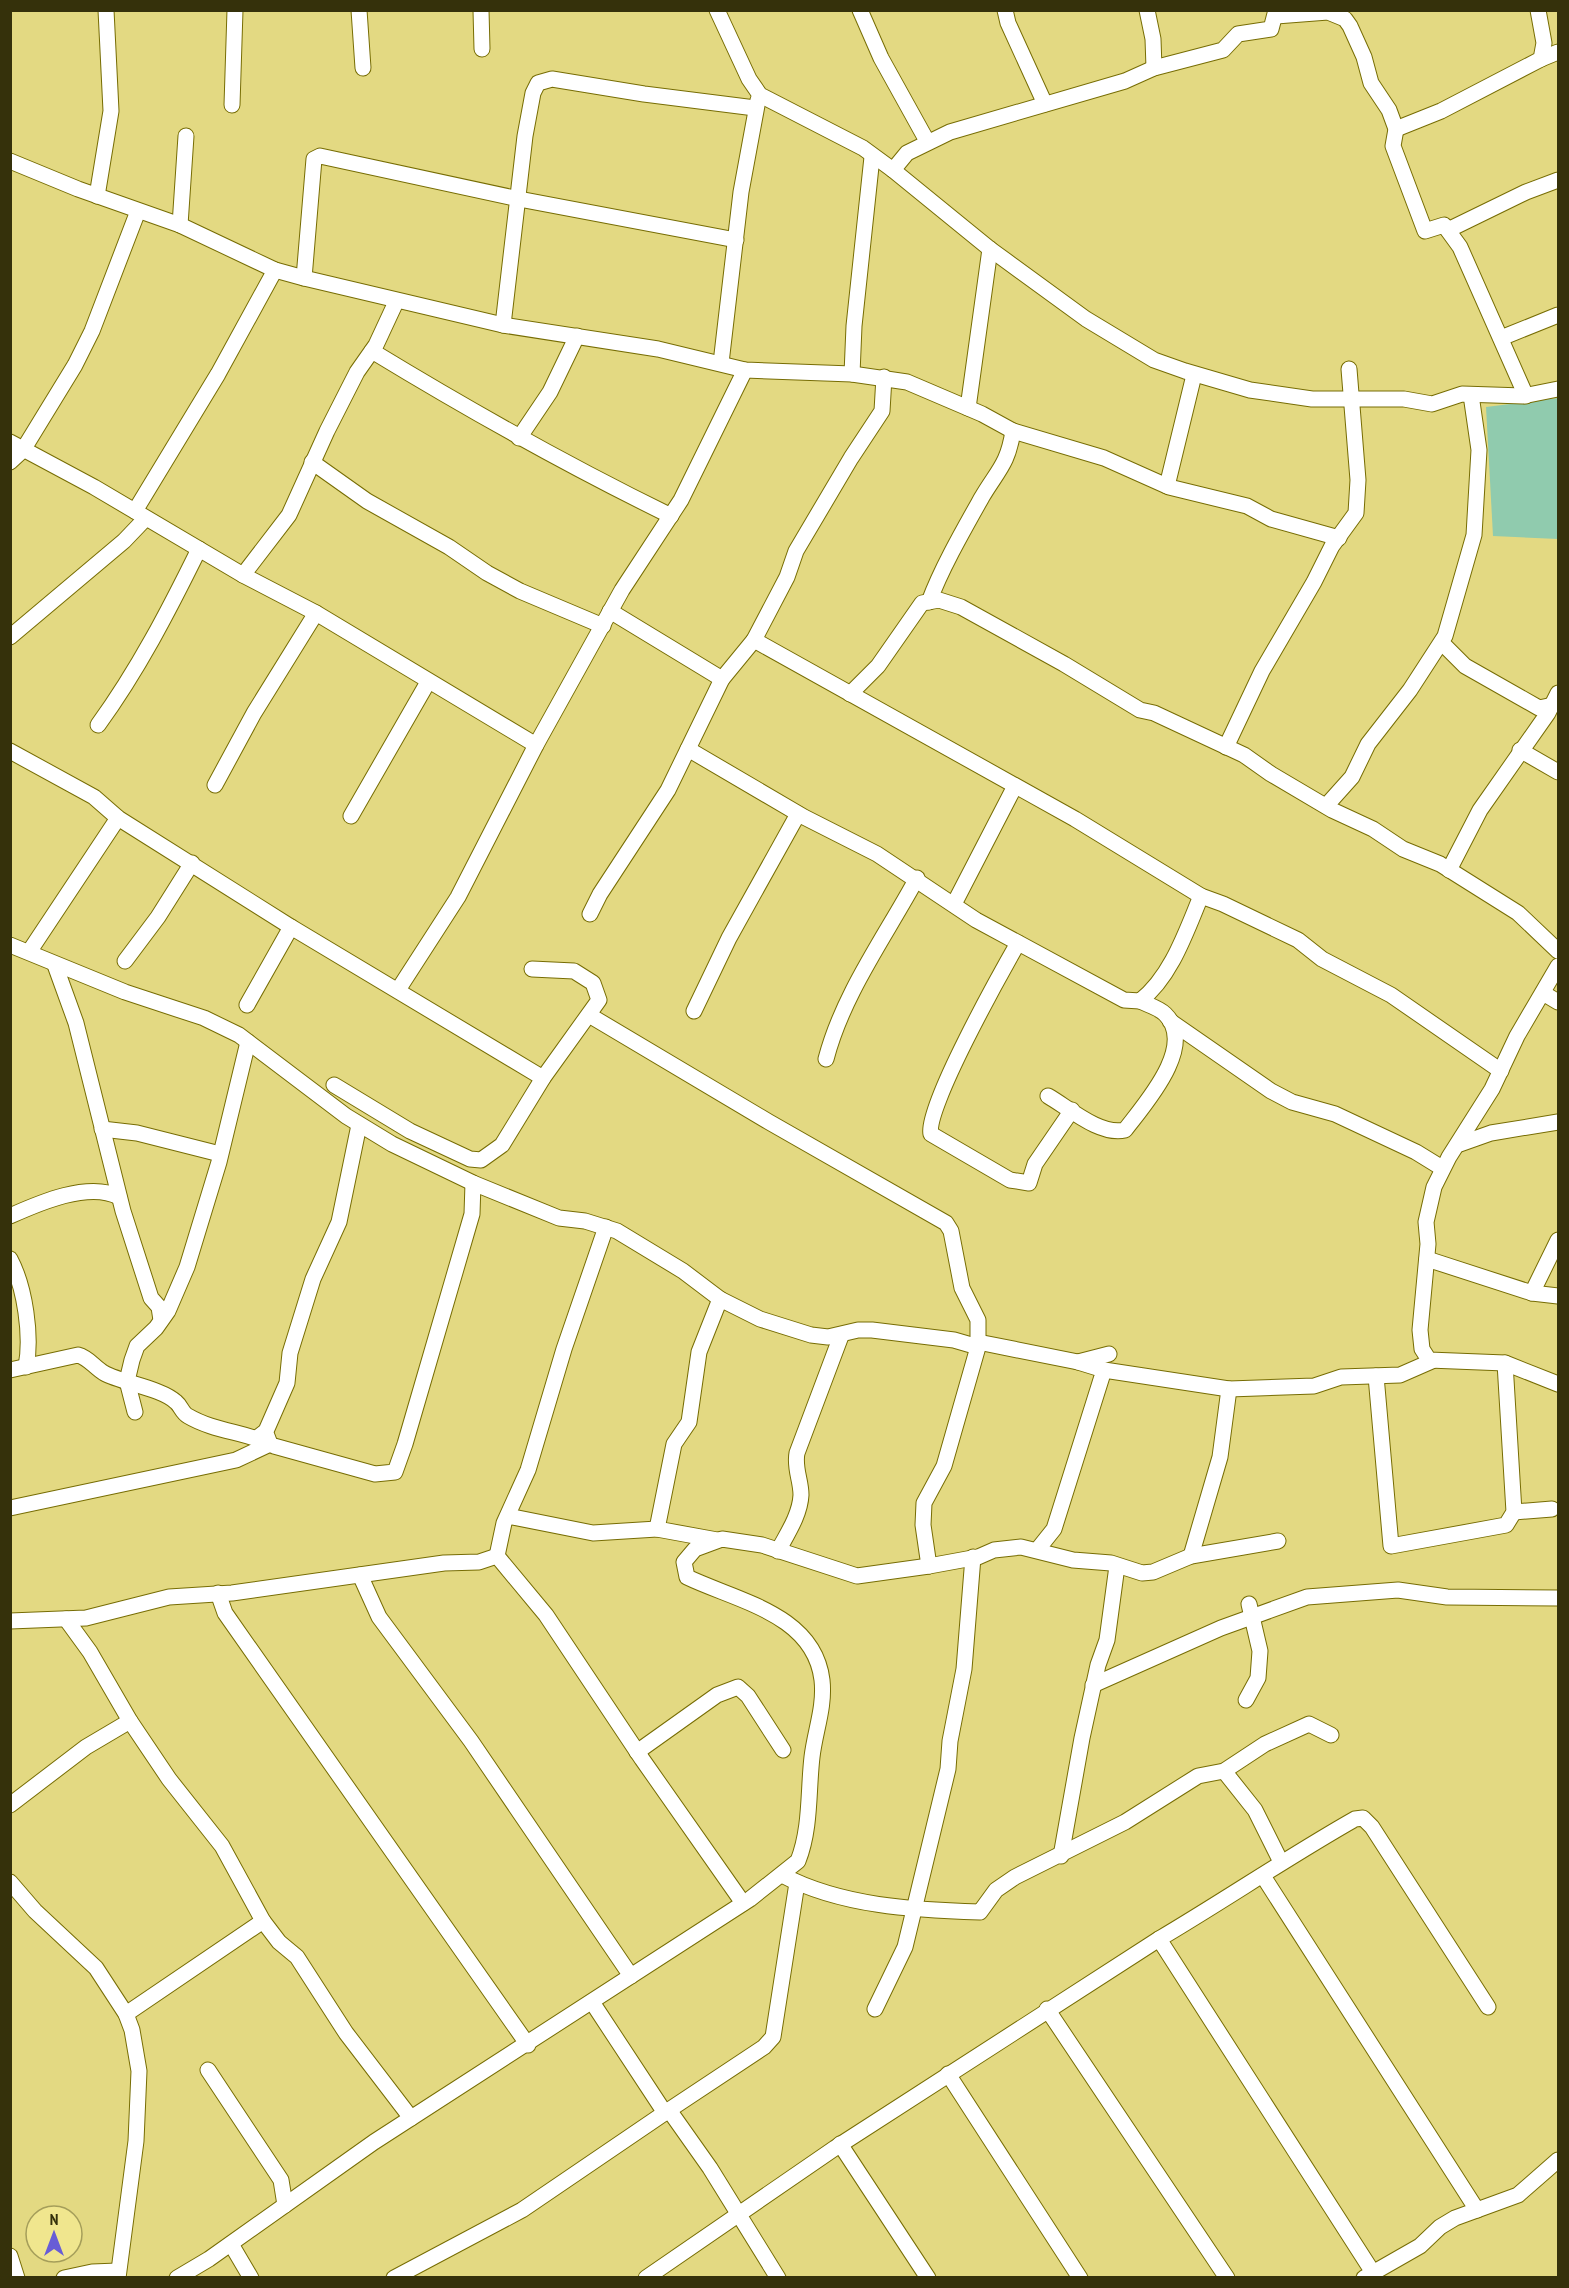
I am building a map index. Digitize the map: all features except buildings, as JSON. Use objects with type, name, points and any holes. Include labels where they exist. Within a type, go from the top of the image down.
[{"type":"street","points":[[97,196],[111,111],[105,10]]},
{"type":"street","points":[[232,105],[235,10]]},
{"type":"street","points":[[359,10],[363,68]]},
{"type":"street","points":[[481,10],[482,49]]},
{"type":"street","points":[[717,10],[757,101],[736,240],[721,363]]},
{"type":"street","points":[[860,10],[881,58],[927,141]]},
{"type":"street","points":[[1005,10],[1008,23],[1045,104]]},
{"type":"street","points":[[1147,10],[1153,39],[1154,68]]},
{"type":"street","points":[[1538,10],[1544,43],[1541,59]]},
{"type":"street","points":[[893,170],[908,153],[927,141],[1125,81],[1154,68],[1223,50],[1238,34],[1270,29],[1279,13],[1328,12],[1345,19],[1364,57],[1371,83],[1389,110],[1396,129],[1392,146],[1425,231],[1444,225],[1460,247],[1526,396]]},
{"type":"street","points":[[1396,129],[1441,111],[1558,52]]},
{"type":"street","points":[[503,325],[525,136],[533,93],[538,83],[552,79],[644,94],[757,101],[863,148],[990,249],[1086,319],[1154,360],[1194,375],[1285,397],[1382,401],[1404,399],[1432,404],[1462,394],[1526,396],[1558,389]]},
{"type":"street","points":[[180,225],[186,136]]},
{"type":"street","points":[[304,279],[310,179],[314,159],[320,156],[519,199],[736,240]]},
{"type":"street","points":[[852,374],[854,326],[872,157]]},
{"type":"street","points":[[10,161],[97,196],[180,225],[275,270],[304,279],[503,325],[658,349],[745,370],[884,377],[928,389],[1013,430],[1104,458],[1167,486],[1247,506],[1271,519],[1339,538]]},
{"type":"street","points":[[1448,230],[1558,180]]},
{"type":"street","points":[[10,462],[17,446],[75,365],[92,331],[138,211]]},
{"type":"street","points":[[968,408],[990,249]]},
{"type":"street","points":[[10,637],[124,541],[275,270]]},
{"type":"street","points":[[243,575],[289,514],[357,372],[372,351],[396,302]]},
{"type":"street","points":[[1502,338],[1558,315]]},
{"type":"street","points":[[519,438],[550,392],[577,336]]},
{"type":"street","points":[[372,351],[422,383],[519,438],[544,448],[671,516]]},
{"type":"street","points":[[1226,747],[1262,671],[1314,582],[1332,546],[1356,513],[1359,498],[1349,369]]},
{"type":"street","points":[[398,990],[458,897],[536,746],[610,611],[671,516],[707,451],[745,370]]},
{"type":"street","points":[[1167,486],[1194,375]]},
{"type":"street","points":[[590,914],[600,894],[668,790],[722,679],[754,640],[787,577],[796,551],[850,458],[882,411],[884,377]]},
{"type":"street","points":[[1326,806],[1352,777],[1368,744],[1442,643],[1474,535],[1479,450],[1471,395]]},
{"type":"street","points":[[929,602],[936,582],[981,498],[1008,458],[1013,430]]},
{"type":"street","points":[[17,446],[243,575],[316,613],[536,746]]},
{"type":"street","points":[[312,462],[367,501],[449,547],[487,573],[520,591],[603,626]]},
{"type":"street","points":[[98,725],[120,695],[164,621],[199,549]]},
{"type":"street","points":[[850,694],[878,666],[916,609],[939,600],[961,607],[1064,664],[1140,710],[1226,747],[1326,806],[1449,870],[1518,913],[1558,951]]},
{"type":"street","points":[[610,611],[722,679]]},
{"type":"street","points":[[215,785],[254,712],[316,613]]},
{"type":"street","points":[[754,640],[1075,819],[1201,896],[1223,904],[1298,940],[1322,959],[1391,995],[1501,1071]]},
{"type":"street","points":[[1442,643],[1465,666],[1548,707],[1480,810],[1449,870]]},
{"type":"street","points":[[351,816],[428,682]]},
{"type":"street","points":[[688,749],[798,814],[917,878],[954,904],[1090,984],[1124,1000],[1140,1001],[1160,1011],[1170,1021],[1271,1091],[1292,1102],[1335,1114],[1416,1152],[1442,1168]]},
{"type":"street","points":[[1520,750],[1558,772]]},
{"type":"street","points":[[10,751],[94,797],[118,818],[291,927],[543,1078]]},
{"type":"street","points":[[954,904],[1015,786]]},
{"type":"street","points":[[694,1011],[729,938],[798,814]]},
{"type":"street","points":[[29,952],[118,818]]},
{"type":"street","points":[[125,961],[158,916],[192,863]]},
{"type":"street","points":[[826,1059],[834,1030],[849,998],[917,878]]},
{"type":"street","points":[[1140,1001],[1149,994],[1185,940],[1201,896]]},
{"type":"street","points":[[247,1005],[291,927]]},
{"type":"street","points":[[1018,943],[961,1052],[930,1121],[931,1134],[1010,1180],[1029,1183],[1035,1164],[1072,1110]]},
{"type":"street","points":[[10,945],[125,992],[204,1018],[248,1042],[359,1125],[473,1183],[559,1218],[606,1227],[683,1271],[720,1299],[760,1319],[811,1335],[836,1339],[858,1330],[872,1330],[954,1340],[1078,1362],[1104,1370],[1229,1389],[1314,1386],[1341,1377],[1400,1375],[1432,1361],[1505,1363],[1558,1384]]},
{"type":"street","points":[[55,964],[76,1023],[115,1192],[151,1298],[163,1311]]},
{"type":"street","points":[[1432,1361],[1426,1357],[1420,1342],[1427,1259],[1426,1222],[1434,1187],[1442,1168],[1460,1144],[1501,1071],[1517,1035],[1558,966]]},
{"type":"street","points":[[334,1085],[410,1131],[470,1159],[481,1160],[502,1145],[543,1078],[599,1000],[593,982],[574,971],[532,969]]},
{"type":"street","points":[[1543,993],[1558,1002]]},
{"type":"street","points":[[589,1015],[769,1122],[946,1223],[951,1230],[962,1288],[978,1320],[978,1345],[944,1466],[924,1503],[923,1525],[929,1566]]},
{"type":"street","points":[[1048,1096],[1101,1128],[1114,1131],[1125,1130],[1159,1087],[1166,1071],[1174,1045],[1170,1021]]},
{"type":"street","points":[[135,1412],[127,1381],[137,1346],[163,1311],[187,1267],[220,1154],[248,1042]]},
{"type":"street","points":[[1460,1144],[1491,1133],[1558,1122]]},
{"type":"street","points":[[10,1509],[236,1460],[264,1438],[287,1383],[290,1353],[313,1279],[339,1222],[359,1125]]},
{"type":"street","points":[[102,1129],[137,1133],[220,1154]]},
{"type":"street","points":[[10,1370],[78,1355],[85,1357],[102,1372],[177,1402],[191,1417],[235,1434],[264,1438],[375,1474],[395,1472],[472,1214],[473,1183]]},
{"type":"street","points":[[15,1212],[83,1193],[115,1192]]},
{"type":"street","points":[[497,1556],[508,1516],[528,1470],[564,1349],[606,1227]]},
{"type":"street","points":[[1532,1293],[1557,1245]]},
{"type":"street","points":[[10,1259],[17,1272],[29,1337],[26,1367]]},
{"type":"street","points":[[1427,1259],[1532,1293],[1558,1296]]},
{"type":"street","points":[[657,1529],[674,1444],[689,1422],[699,1352],[720,1299]]},
{"type":"street","points":[[778,1551],[799,1508],[801,1492],[795,1464],[797,1453],[816,1407],[836,1339]]},
{"type":"street","points":[[1078,1362],[1109,1354]]},
{"type":"street","points":[[1376,1376],[1391,1546],[1506,1525],[1514,1512],[1505,1363]]},
{"type":"street","points":[[1038,1549],[1053,1529],[1104,1370]]},
{"type":"street","points":[[1191,1556],[1220,1457],[1229,1389]]},
{"type":"street","points":[[1514,1512],[1552,1509]]},
{"type":"street","points":[[508,1516],[593,1533],[657,1529],[717,1540],[762,1545],[857,1576],[929,1566],[1008,1548],[1038,1549],[1073,1560],[1117,1566],[1132,1572],[1153,1572],[1191,1556],[1278,1541]]},
{"type":"street","points":[[177,2277],[231,2244],[411,2118],[743,1903],[793,1867],[802,1851],[811,1793],[812,1757],[821,1713],[822,1679],[811,1645],[786,1622],[687,1577],[684,1563],[695,1549],[717,1540]]},
{"type":"street","points":[[10,1621],[102,1616],[169,1597],[218,1593],[444,1563],[479,1562],[497,1556]]},
{"type":"street","points":[[497,1556],[546,1615],[637,1752],[743,1903]]},
{"type":"street","points":[[875,2009],[905,1947],[948,1769],[950,1741],[962,1685],[974,1557]]},
{"type":"street","points":[[1060,1856],[1094,1685],[1107,1640],[1117,1566]]},
{"type":"street","points":[[360,1575],[379,1617],[471,1741],[631,1976]]},
{"type":"street","points":[[1094,1685],[1250,1611],[1307,1597],[1339,1592],[1398,1590],[1447,1597],[1558,1598]]},
{"type":"street","points":[[218,1593],[225,1613],[528,2044]]},
{"type":"street","points":[[1246,1700],[1258,1678],[1260,1651],[1250,1611]]},
{"type":"street","points":[[66,1619],[90,1652],[130,1721],[181,1795],[222,1846],[263,1921],[279,1942],[297,1957],[346,2034],[411,2118]]},
{"type":"street","points":[[637,1752],[717,1695],[738,1687],[748,1696],[783,1750]]},
{"type":"street","points":[[10,1805],[86,1747],[130,1721]]},
{"type":"street","points":[[782,1875],[817,1891],[862,1902],[980,1912],[996,1890],[1015,1877],[1125,1822],[1198,1776],[1224,1771],[1265,1744],[1310,1724],[1331,1735]]},
{"type":"street","points":[[1224,1771],[1255,1810],[1261,1827],[1281,1862]]},
{"type":"street","points":[[646,2277],[840,2144],[1047,2009],[1263,1876],[1281,1862],[1355,1820],[1364,1818],[1372,1827],[1488,2007]]},
{"type":"street","points":[[1263,1876],[1477,2210]]},
{"type":"street","points":[[10,1882],[35,1911],[96,1968],[126,2014],[137,2049],[139,2071],[136,2141],[118,2274],[92,2272],[64,2277]]},
{"type":"street","points":[[394,2277],[419,2272],[522,2210],[764,2047],[773,2037],[796,1883]]},
{"type":"street","points":[[126,2014],[263,1921]]},
{"type":"street","points":[[1159,1939],[1368,2274],[1420,2246],[1440,2227],[1455,2218],[1518,2195],[1558,2160]]},
{"type":"street","points":[[592,2002],[667,2111],[710,2168],[737,2216],[778,2277]]},
{"type":"street","points":[[1047,2009],[1227,2277]]},
{"type":"street","points":[[208,2070],[281,2180],[285,2205]]},
{"type":"street","points":[[948,2074],[1080,2277]]},
{"type":"street","points":[[840,2144],[928,2277]]},
{"type":"street","points":[[231,2244],[251,2277]]},
{"type":"street","points":[[10,2256],[17,2277]]},
{"type":"green space","points":[[1558,398],[1558,539],[1493,536],[1486,407]]}]
